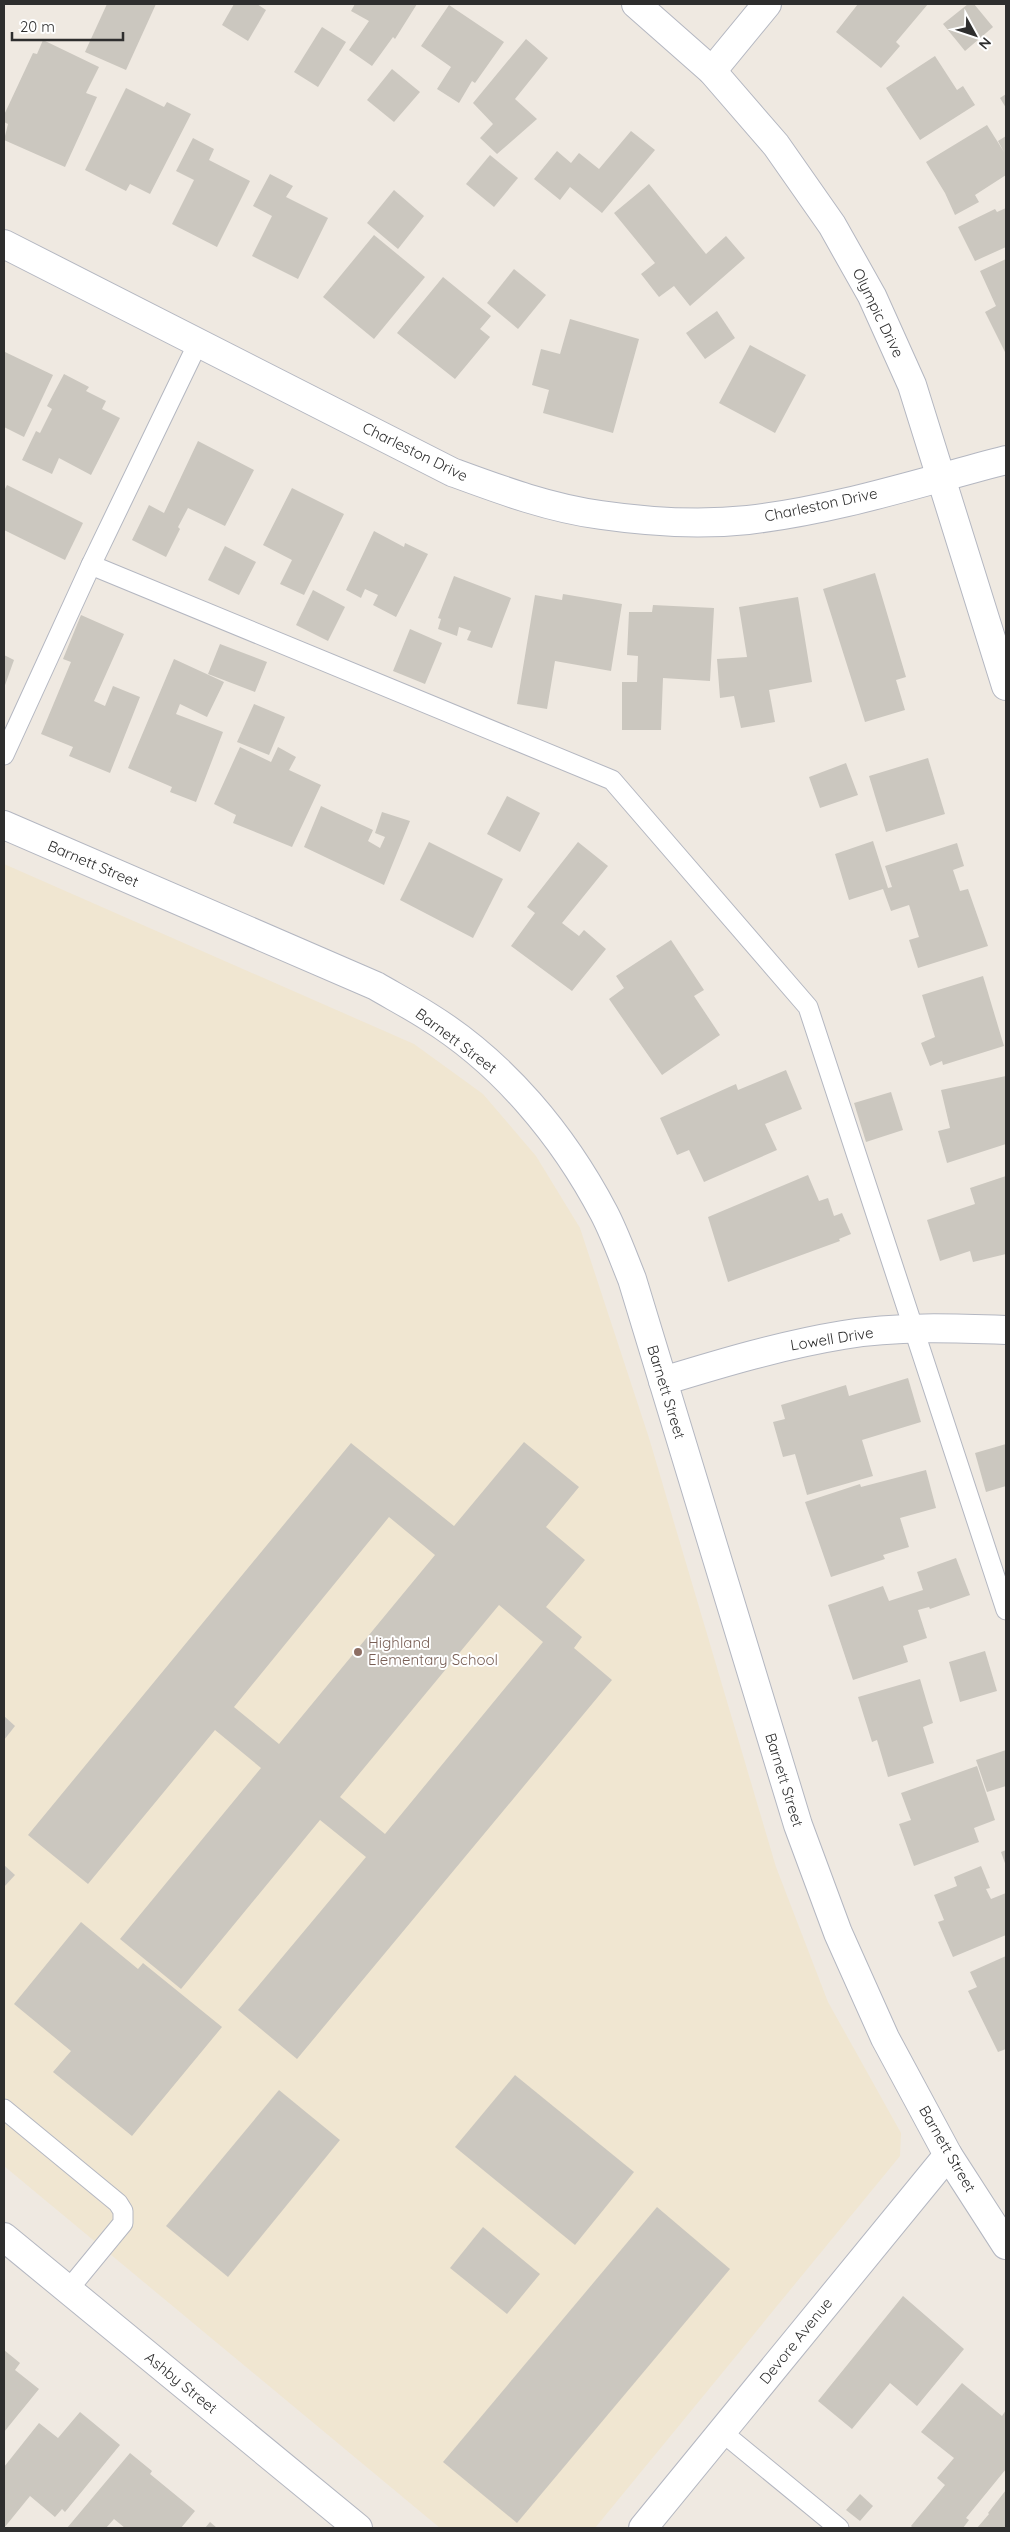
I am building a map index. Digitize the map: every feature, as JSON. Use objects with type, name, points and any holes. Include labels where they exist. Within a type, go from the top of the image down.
[{"type":"street","name":"Olympic Drive","points":[[636,4],[712,71],[776,145],[832,225],[872,296],[912,385],[942,476],[1006,686]]},
{"type":"street","points":[[712,71],[768,4]]},
{"type":"street","name":"Charleston Drive","points":[[4,244],[452,472],[530,500],[600,515],[674,522],[747,520],[819,509],[1006,460]]},
{"type":"street","name":"Barnett Street","points":[[4,826],[376,986],[430,1017],[486,1060],[536,1111],[574,1160],[605,1214],[632,1279],[798,1825],[838,1933],[885,2038],[948,2154],[1006,2245]]},
{"type":"street","name":"Lowell Drive","points":[[663,1381],[777,1349],[844,1335],[932,1327],[1006,1330]]},
{"type":"street","name":"Devore Avenue","points":[[644,2528],[948,2154]]},
{"type":"street","name":"Ashby Street","points":[[4,2237],[358,2528]]},
{"type":"lane","points":[[4,755],[91,565],[198,343]]},
{"type":"lane","points":[[91,565],[612,780],[808,1006],[1006,1610]]},
{"type":"lane","points":[[4,2109],[118,2203],[123,2210],[123,2223],[68,2290]]},
{"type":"lane","points":[[722,2432],[839,2528]]},
{"type":"shaded area","name":"Highland Elementary School","points":[[4,864],[414,1044],[483,1094],[536,1156],[580,1228],[649,1438],[776,1867],[828,2002],[901,2133],[900,2156],[595,2528],[440,2528],[4,2166]]},
{"type":"building","points":[[107,4],[156,4],[126,70],[85,52]]},
{"type":"building","points":[[234,4],[257,4],[266,10],[248,41],[222,25]]},
{"type":"building","points":[[355,4],[417,4],[395,39],[393,37],[372,66],[349,50],[369,21],[351,11]]},
{"type":"building","points":[[858,4],[928,4],[896,42],[900,46],[881,68],[836,32]]},
{"type":"building","points":[[968,4],[974,4],[993,27],[965,51],[943,24]]},
{"type":"building","points":[[449,5],[504,42],[475,83],[472,81],[459,103],[437,89],[451,67],[421,46]]},
{"type":"building","points":[[322,27],[346,42],[318,87],[294,72]]},
{"type":"building","points":[[526,39],[548,58],[515,99],[537,119],[497,154],[480,138],[493,124],[473,103]]},
{"type":"building","points":[[43,40],[99,67],[86,93],[97,97],[65,167],[4,140],[8,124],[4,122],[4,115],[33,53],[37,54]]},
{"type":"building","points":[[935,56],[957,90],[963,86],[975,105],[920,140],[886,88]]},
{"type":"building","points":[[392,69],[420,92],[394,122],[367,100]]},
{"type":"building","points":[[126,88],[164,107],[167,102],[191,114],[150,194],[130,184],[126,191],[85,170]]},
{"type":"building","points":[[1006,94],[1006,108],[1000,98]]},
{"type":"building","points":[[987,125],[1004,152],[998,141],[1006,136],[1006,175],[975,195],[979,202],[955,215],[945,193],[926,162]]},
{"type":"building","points":[[631,131],[655,150],[602,213],[570,187],[560,200],[534,179],[557,151],[571,163],[579,153],[599,169]]},
{"type":"building","points":[[193,138],[214,149],[209,160],[250,181],[217,247],[172,224],[194,180],[176,171]]},
{"type":"building","points":[[490,155],[518,178],[494,207],[466,184]]},
{"type":"building","points":[[270,174],[293,186],[286,197],[328,218],[298,279],[252,256],[272,216],[253,206]]},
{"type":"building","points":[[649,184],[706,254],[726,236],[745,258],[690,306],[674,286],[659,297],[641,274],[655,263],[614,213]]},
{"type":"building","points":[[394,190],[424,216],[398,249],[367,223]]},
{"type":"building","points":[[1006,208],[1006,247],[975,261],[958,227],[995,209],[997,212]]},
{"type":"building","points":[[374,235],[425,277],[374,339],[323,297]]},
{"type":"building","points":[[1006,259],[1006,354],[985,312],[996,306],[980,271]]},
{"type":"building","points":[[514,269],[546,295],[518,329],[487,303]]},
{"type":"building","points":[[443,277],[491,316],[480,329],[490,337],[455,379],[397,333]]},
{"type":"building","points":[[717,311],[735,338],[705,359],[686,333]]},
{"type":"building","points":[[570,319],[639,339],[613,433],[543,413],[549,390],[532,385],[541,349],[560,354]]},
{"type":"building","points":[[750,345],[806,375],[775,433],[719,403]]},
{"type":"building","points":[[5,352],[53,375],[24,437],[4,427]]},
{"type":"building","points":[[64,374],[89,387],[86,391],[106,401],[102,409],[120,418],[91,475],[59,458],[52,474],[22,460],[36,431],[40,433],[52,409],[47,406]]},
{"type":"building","points":[[198,441],[254,470],[225,526],[188,508],[166,557],[132,540],[149,505],[164,513]]},
{"type":"building","points":[[7,485],[83,523],[65,560],[4,530],[4,491]]},
{"type":"building","points":[[292,488],[344,514],[304,595],[280,584],[292,560],[263,545]]},
{"type":"building","points":[[374,531],[404,547],[405,543],[428,554],[396,617],[373,605],[378,595],[365,589],[361,598],[346,590]]},
{"type":"building","points":[[225,546],[256,562],[239,595],[208,580]]},
{"type":"building","points":[[875,573],[906,677],[896,680],[905,710],[865,722],[823,589]]},
{"type":"building","points":[[454,576],[511,598],[492,648],[467,640],[471,631],[459,627],[457,636],[438,629],[441,619],[438,618]]},
{"type":"building","points":[[313,590],[345,607],[328,641],[296,625]]},
{"type":"building","points":[[563,594],[622,604],[611,671],[555,661],[547,709],[517,704],[535,595],[562,600]]},
{"type":"building","points":[[798,597],[812,682],[769,690],[775,722],[741,728],[734,696],[720,698],[717,659],[747,657],[739,607]]},
{"type":"building","points":[[653,605],[714,608],[710,681],[663,678],[661,730],[622,730],[622,682],[637,682],[638,656],[627,655],[629,612],[652,612]]},
{"type":"building","points":[[81,615],[124,634],[94,701],[105,706],[113,686],[140,697],[110,773],[69,756],[73,747],[41,734],[71,662],[63,659]]},
{"type":"building","points":[[410,629],[442,643],[425,684],[393,671]]},
{"type":"building","points":[[220,644],[267,662],[255,692],[208,674]]},
{"type":"building","points":[[4,655],[14,660],[4,688]]},
{"type":"building","points":[[174,659],[224,682],[207,717],[180,704],[176,714],[223,732],[196,802],[170,792],[172,787],[128,768]]},
{"type":"building","points":[[254,704],[285,717],[269,755],[237,742]]},
{"type":"building","points":[[240,747],[271,762],[278,747],[296,757],[289,770],[321,785],[292,847],[233,823],[236,815],[214,804]]},
{"type":"building","points":[[928,758],[945,814],[886,832],[869,776]]},
{"type":"building","points":[[846,763],[858,795],[820,808],[809,777]]},
{"type":"building","points":[[507,796],[540,813],[520,852],[487,834]]},
{"type":"building","points":[[321,806],[373,830],[368,841],[380,848],[385,837],[375,833],[382,812],[410,821],[384,885],[304,847]]},
{"type":"building","points":[[873,841],[888,888],[892,887],[885,866],[957,843],[964,866],[953,870],[960,891],[968,889],[988,946],[918,968],[909,940],[919,937],[909,905],[891,911],[883,889],[849,900],[835,854]]},
{"type":"building","points":[[429,842],[503,879],[473,938],[400,900]]},
{"type":"building","points":[[578,842],[608,866],[562,923],[579,936],[584,930],[606,949],[572,991],[511,946],[535,913],[527,907]]},
{"type":"building","points":[[671,940],[704,990],[694,996],[720,1035],[662,1075],[609,999],[624,988],[616,976]]},
{"type":"building","points":[[983,976],[1004,1046],[943,1065],[942,1061],[930,1066],[921,1043],[935,1037],[922,995]]},
{"type":"building","points":[[786,1070],[802,1109],[765,1124],[777,1150],[704,1182],[689,1150],[677,1155],[660,1118],[736,1084],[738,1090]]},
{"type":"building","points":[[1006,1076],[1006,1144],[947,1163],[938,1131],[950,1128],[941,1090]]},
{"type":"building","points":[[891,1092],[903,1130],[866,1142],[854,1103]]},
{"type":"building","points":[[808,1175],[819,1201],[828,1198],[834,1216],[842,1213],[851,1234],[839,1239],[840,1241],[728,1282],[708,1217]]},
{"type":"building","points":[[1006,1176],[1006,1254],[973,1262],[970,1251],[940,1261],[927,1220],[975,1204],[970,1188]]},
{"type":"building","points":[[908,1378],[921,1422],[862,1440],[873,1476],[807,1495],[795,1454],[783,1457],[773,1422],[785,1419],[781,1405],[846,1385],[849,1396]]},
{"type":"building","points":[[524,1442],[579,1487],[546,1527],[585,1560],[546,1607],[582,1637],[574,1648],[612,1680],[297,2059],[238,2010],[366,1857],[320,1820],[181,1989],[120,1939],[261,1768],[215,1730],[88,1884],[28,1835],[351,1443],[454,1526]],"holes":[[[389,1517],[435,1555],[279,1744],[234,1707]],[[499,1605],[543,1642],[385,1834],[340,1797]]]},
{"type":"building","points":[[1006,1444],[1006,1486],[986,1492],[975,1453]]},
{"type":"building","points":[[926,1470],[936,1508],[900,1518],[909,1547],[883,1555],[885,1559],[831,1577],[805,1502],[860,1484],[861,1487]]},
{"type":"building","points":[[956,1558],[970,1595],[930,1609],[929,1607],[918,1610],[927,1638],[903,1646],[908,1662],[853,1680],[828,1605],[883,1586],[889,1601],[923,1590],[917,1572]]},
{"type":"building","points":[[985,1651],[997,1691],[960,1702],[949,1662]]},
{"type":"building","points":[[920,1679],[933,1723],[923,1727],[934,1763],[888,1777],[877,1740],[872,1742],[858,1697]]},
{"type":"building","points":[[4,1716],[15,1726],[4,1740]]},
{"type":"building","points":[[1006,1750],[1006,1786],[987,1792],[976,1760]]},
{"type":"building","points":[[977,1766],[995,1820],[974,1828],[979,1842],[914,1866],[899,1824],[911,1820],[901,1793]]},
{"type":"building","points":[[1006,1850],[1006,1866],[1001,1852]]},
{"type":"building","points":[[4,1865],[15,1875],[4,1887]]},
{"type":"building","points":[[981,1866],[990,1888],[986,1889],[991,1899],[1006,1893],[1006,1935],[953,1957],[938,1922],[944,1920],[934,1895],[957,1886],[954,1877]]},
{"type":"building","points":[[81,1922],[138,1969],[143,1963],[222,2027],[132,2136],[53,2072],[71,2051],[14,2004]]},
{"type":"building","points":[[1006,1956],[1006,2049],[998,2052],[968,1991],[977,1987],[970,1972]]},
{"type":"building","points":[[515,2075],[634,2172],[575,2245],[455,2147]]},
{"type":"building","points":[[279,2090],[340,2140],[228,2277],[166,2226]]},
{"type":"building","points":[[657,2207],[730,2269],[517,2523],[443,2462]]},
{"type":"building","points":[[483,2227],[540,2274],[507,2314],[450,2268]]},
{"type":"building","points":[[903,2296],[964,2349],[917,2406],[890,2383],[852,2429],[818,2401]]},
{"type":"building","points":[[4,2350],[20,2363],[15,2370],[39,2389],[4,2432]]},
{"type":"building","points":[[962,2383],[1002,2416],[1006,2410],[1006,2469],[966,2518],[969,2520],[963,2528],[913,2528],[911,2526],[945,2485],[937,2478],[954,2458],[921,2432]]},
{"type":"building","points":[[80,2412],[120,2445],[65,2512],[62,2509],[55,2517],[30,2496],[4,2528],[4,2467],[39,2423],[58,2438]]},
{"type":"building","points":[[130,2453],[152,2471],[150,2474],[195,2511],[181,2528],[125,2528],[114,2519],[106,2528],[67,2528]]},
{"type":"building","points":[[1006,2490],[1006,2528],[977,2528],[989,2514]]},
{"type":"building","points":[[860,2494],[873,2506],[860,2521],[846,2510]]},
{"type":"building","points":[[210,2522],[217,2528],[205,2528]]},
{"type":"place","name":"Highland Elementary School","points":[[358,1652]]}]
